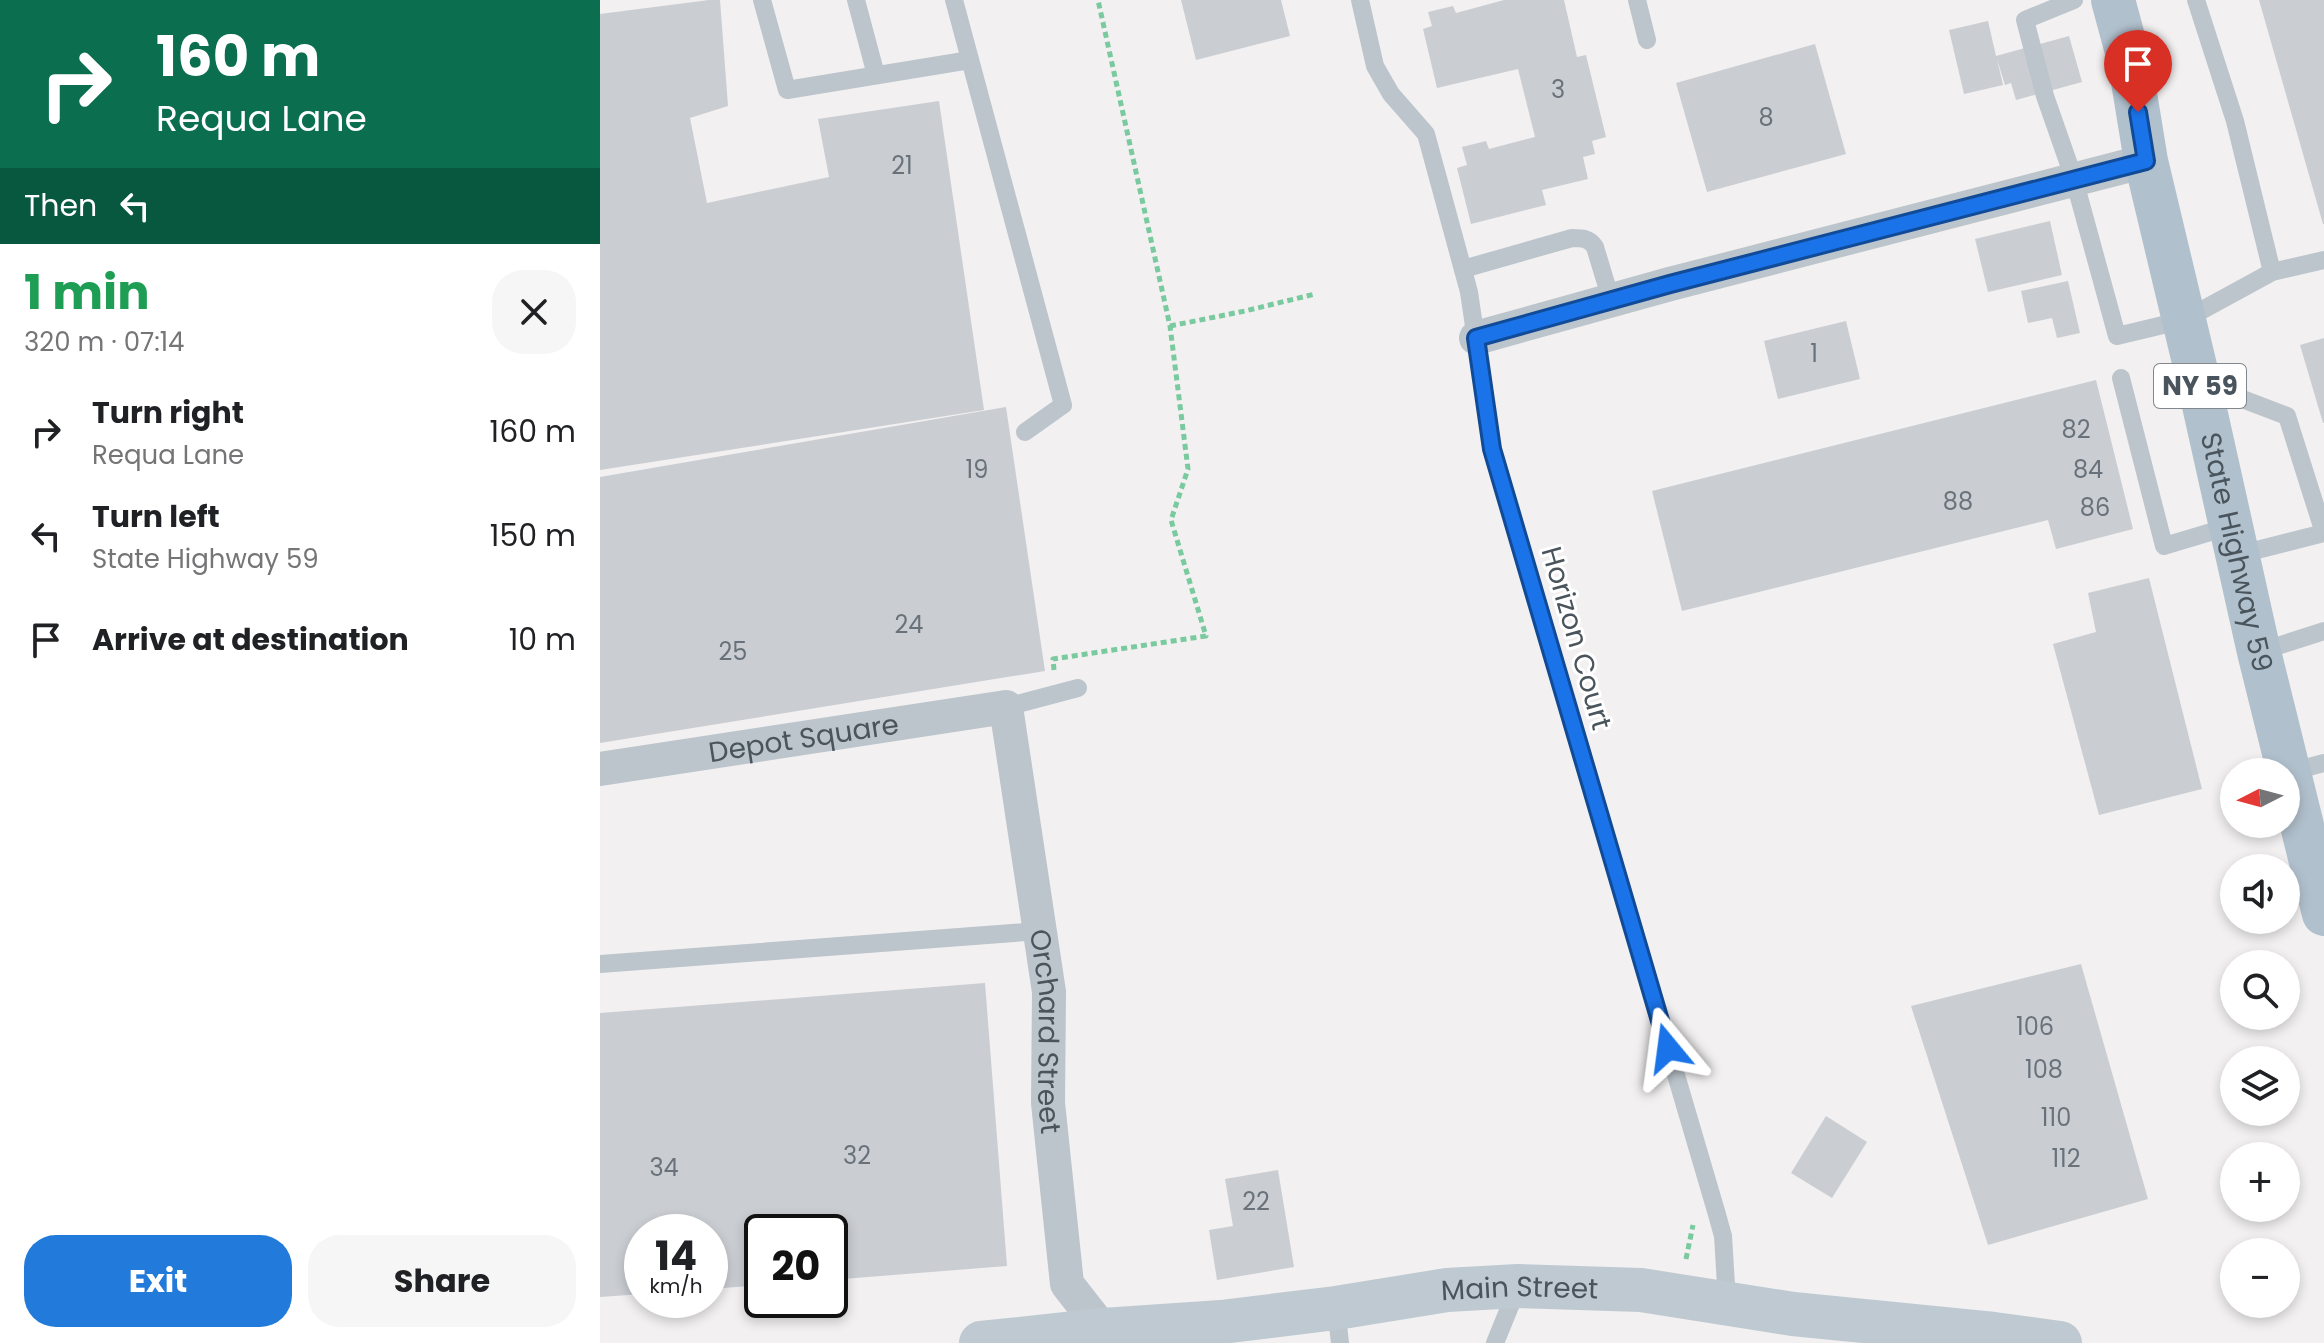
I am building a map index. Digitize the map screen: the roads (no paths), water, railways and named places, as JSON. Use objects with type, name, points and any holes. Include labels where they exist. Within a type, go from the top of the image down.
[{"type":"main road","name":"State Highway 59","points":[[2113,0],[2130,63],[2146,161],[2259,652],[2305,792],[2324,914]]},
{"type":"main road","name":"Main Street","points":[[981,1343],[1338,1325],[1447,1290],[1518,1286],[1641,1290],[1727,1302],[1798,1328],[1994,1334],[2059,1343]]},
{"type":"street","points":[[1476,338],[2146,161]]},
{"type":"street","name":"Depot Square","points":[[600,769],[1006,707]]},
{"type":"street","name":"Orchard Street","points":[[1006,707],[1049,992],[1048,1103],[1067,1284],[1104,1337]]},
{"type":"lane","points":[[762,0],[787,90],[970,60]]},
{"type":"lane","points":[[856,0],[876,75]]},
{"type":"lane","points":[[954,0],[1063,405],[1025,432]]},
{"type":"lane","name":"Horizon Court","points":[[1360,0],[1375,66],[1391,94],[1426,134],[1469,292],[1492,449],[1723,1236],[1727,1302]]},
{"type":"lane","points":[[1637,0],[1647,40]]},
{"type":"lane","points":[[2074,0],[2025,20],[2045,96],[2074,179],[2117,336],[2184,320],[2272,272],[2324,260]]},
{"type":"lane","points":[[2196,0],[2235,121],[2272,272]]},
{"type":"lane","points":[[1463,269],[1572,238],[1585,239],[1595,247],[1611,300]]},
{"type":"lane","points":[[2121,378],[2164,546],[2324,533],[2287,416],[2199,383]]},
{"type":"lane","points":[[2259,652],[2324,631]]},
{"type":"lane","points":[[1006,707],[1078,688]]},
{"type":"lane","points":[[600,964],[1040,931]]},
{"type":"lane","points":[[1495,1343],[1518,1286]]}]
